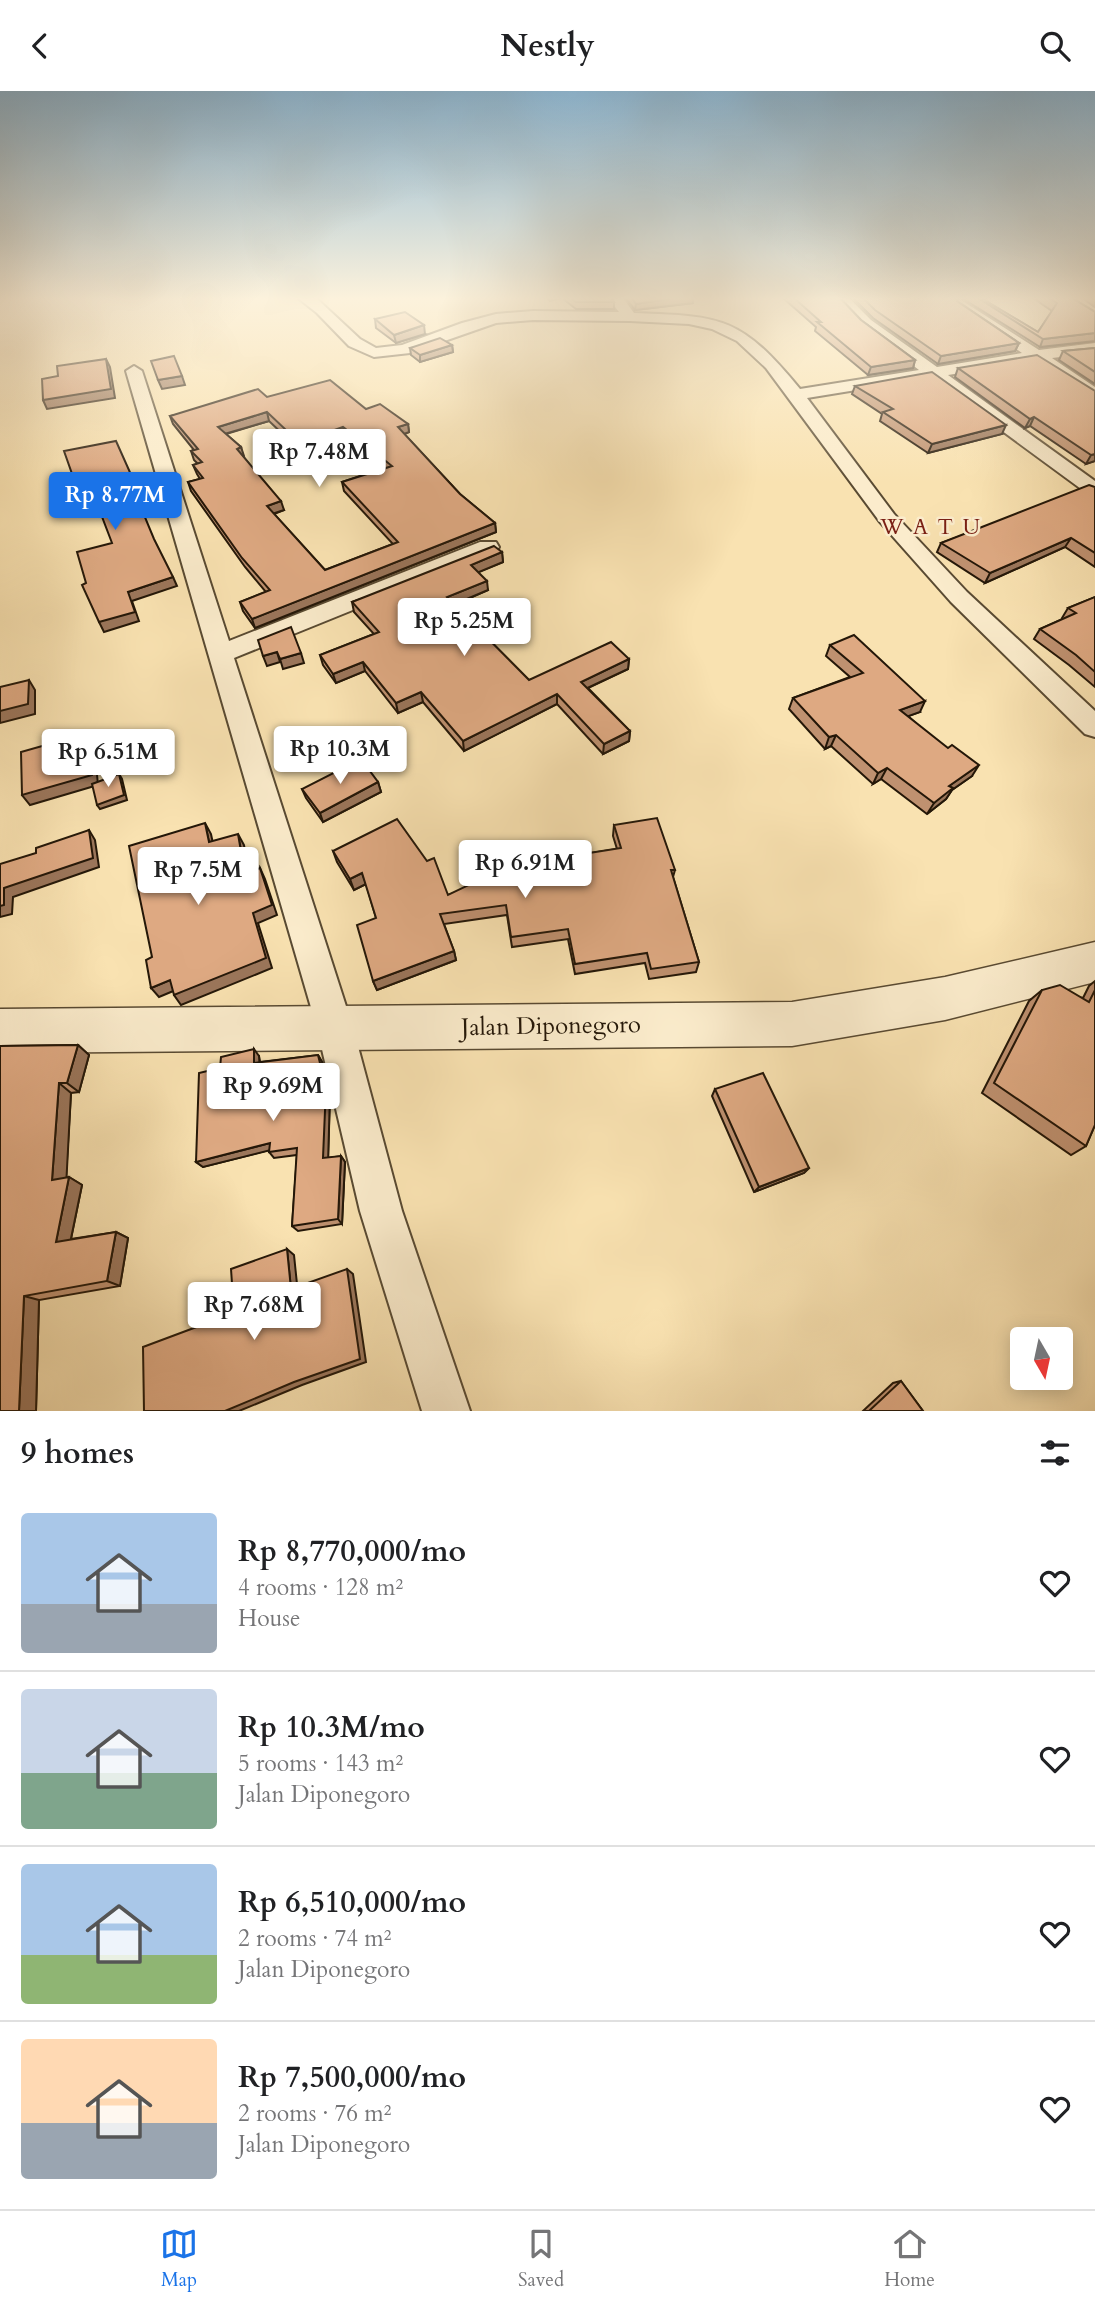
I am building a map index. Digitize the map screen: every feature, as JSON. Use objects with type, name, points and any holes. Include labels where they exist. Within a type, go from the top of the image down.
[{"type":"street","points":[[764,360],[796,395],[887,518],[960,597],[1095,727]]},
{"type":"street","points":[[916,360],[1095,490]]},
{"type":"street","points":[[796,395],[1010,360]]},
{"type":"street","points":[[1045,360],[1095,395]]},
{"type":"street","points":[[134,371],[335,1028],[381,1211],[446,1411]]},
{"type":"street","points":[[221,654],[488,547]]},
{"type":"street","name":"Jalan Diponegoro","points":[[0,1031],[792,1024],[888,1011],[1001,988],[1095,962]]},
{"type":"building","points":[[106,360],[111,389],[43,400],[42,379],[58,376],[57,366]]},
{"type":"building","points":[[175,360],[182,376],[158,380],[151,361]]},
{"type":"building","points":[[862,360],[915,360],[871,367]]},
{"type":"building","points":[[1009,360],[1044,360],[1095,391],[1095,454],[1091,455],[1034,417],[1030,419],[958,368]]},
{"type":"building","points":[[1076,360],[1095,360],[1095,372]]},
{"type":"building","points":[[932,372],[1006,425],[932,444],[883,412],[893,409],[855,386]]},
{"type":"building","points":[[330,380],[366,409],[380,404],[408,424],[398,427],[460,494],[495,523],[252,619],[240,602],[270,590],[242,558],[188,482],[203,478],[193,465],[202,462],[191,451],[198,449],[170,416],[258,389],[267,397]],"holes":[[[267,412],[287,431],[291,430],[304,441],[343,427],[392,466],[342,482],[398,542],[325,570],[267,506],[281,501],[237,449],[241,447],[218,427]]]},
{"type":"building","points":[[116,441],[141,497],[137,498],[154,539],[173,577],[128,592],[135,612],[99,622],[82,585],[86,583],[77,552],[112,543],[96,501],[83,505],[64,451]]},
{"type":"building","points":[[1089,485],[1095,487],[1095,553],[1071,538],[990,573],[941,543]]},
{"type":"building","points":[[494,546],[502,552],[471,565],[487,581],[447,597],[529,680],[611,642],[629,659],[581,682],[630,731],[604,744],[557,694],[463,741],[421,692],[396,703],[363,662],[333,674],[320,655],[379,632],[352,602]]},
{"type":"building","points":[[1095,597],[1095,672],[1040,629],[1076,613],[1068,608]]},
{"type":"building","points":[[291,627],[301,653],[280,659],[277,652],[263,656],[258,640]]},
{"type":"building","points":[[854,635],[925,701],[900,710],[948,748],[952,745],[979,765],[949,786],[953,788],[934,803],[887,768],[878,773],[836,735],[829,737],[793,698],[863,673],[830,645]]},
{"type":"building","points":[[29,680],[28,704],[0,711],[0,687]]},
{"type":"building","points":[[88,733],[92,775],[22,795],[21,752]]},
{"type":"building","points":[[361,759],[378,782],[320,813],[302,789]]},
{"type":"building","points":[[119,774],[124,795],[97,805],[92,784]]},
{"type":"building","points":[[657,818],[675,870],[671,870],[699,962],[651,969],[647,953],[575,964],[568,929],[511,937],[506,905],[440,914],[454,951],[373,981],[357,925],[376,918],[362,873],[350,879],[333,851],[397,819],[427,861],[434,858],[448,895],[548,847],[551,859],[621,848],[614,825]]},
{"type":"building","points":[[205,823],[209,842],[238,834],[245,874],[260,868],[272,905],[253,913],[266,958],[174,995],[170,980],[151,988],[146,960],[152,957],[129,846]]},
{"type":"building","points":[[89,830],[93,858],[4,888],[4,905],[0,906],[0,864],[36,853],[36,848]]},
{"type":"building","points":[[1060,985],[1089,1002],[1095,990],[1095,1125],[1086,1146],[994,1083],[1042,990]]},
{"type":"building","points":[[78,1045],[67,1083],[59,1083],[52,1180],[69,1177],[56,1242],[116,1232],[107,1281],[24,1296],[19,1411],[0,1411],[0,1046]]},
{"type":"building","points":[[254,1049],[254,1063],[318,1055],[326,1087],[323,1158],[341,1156],[338,1219],[292,1226],[297,1148],[269,1152],[270,1143],[196,1162],[199,1073],[220,1068],[221,1057]]},
{"type":"building","points":[[763,1073],[809,1168],[759,1187],[715,1089]]},
{"type":"building","points":[[287,1249],[291,1289],[347,1269],[360,1359],[294,1382],[225,1411],[144,1411],[143,1347],[234,1313],[231,1269]]},
{"type":"building","points":[[901,1381],[923,1411],[869,1411]]},
{"type":"district","name":"W A T U","points":[[931,527]]}]
